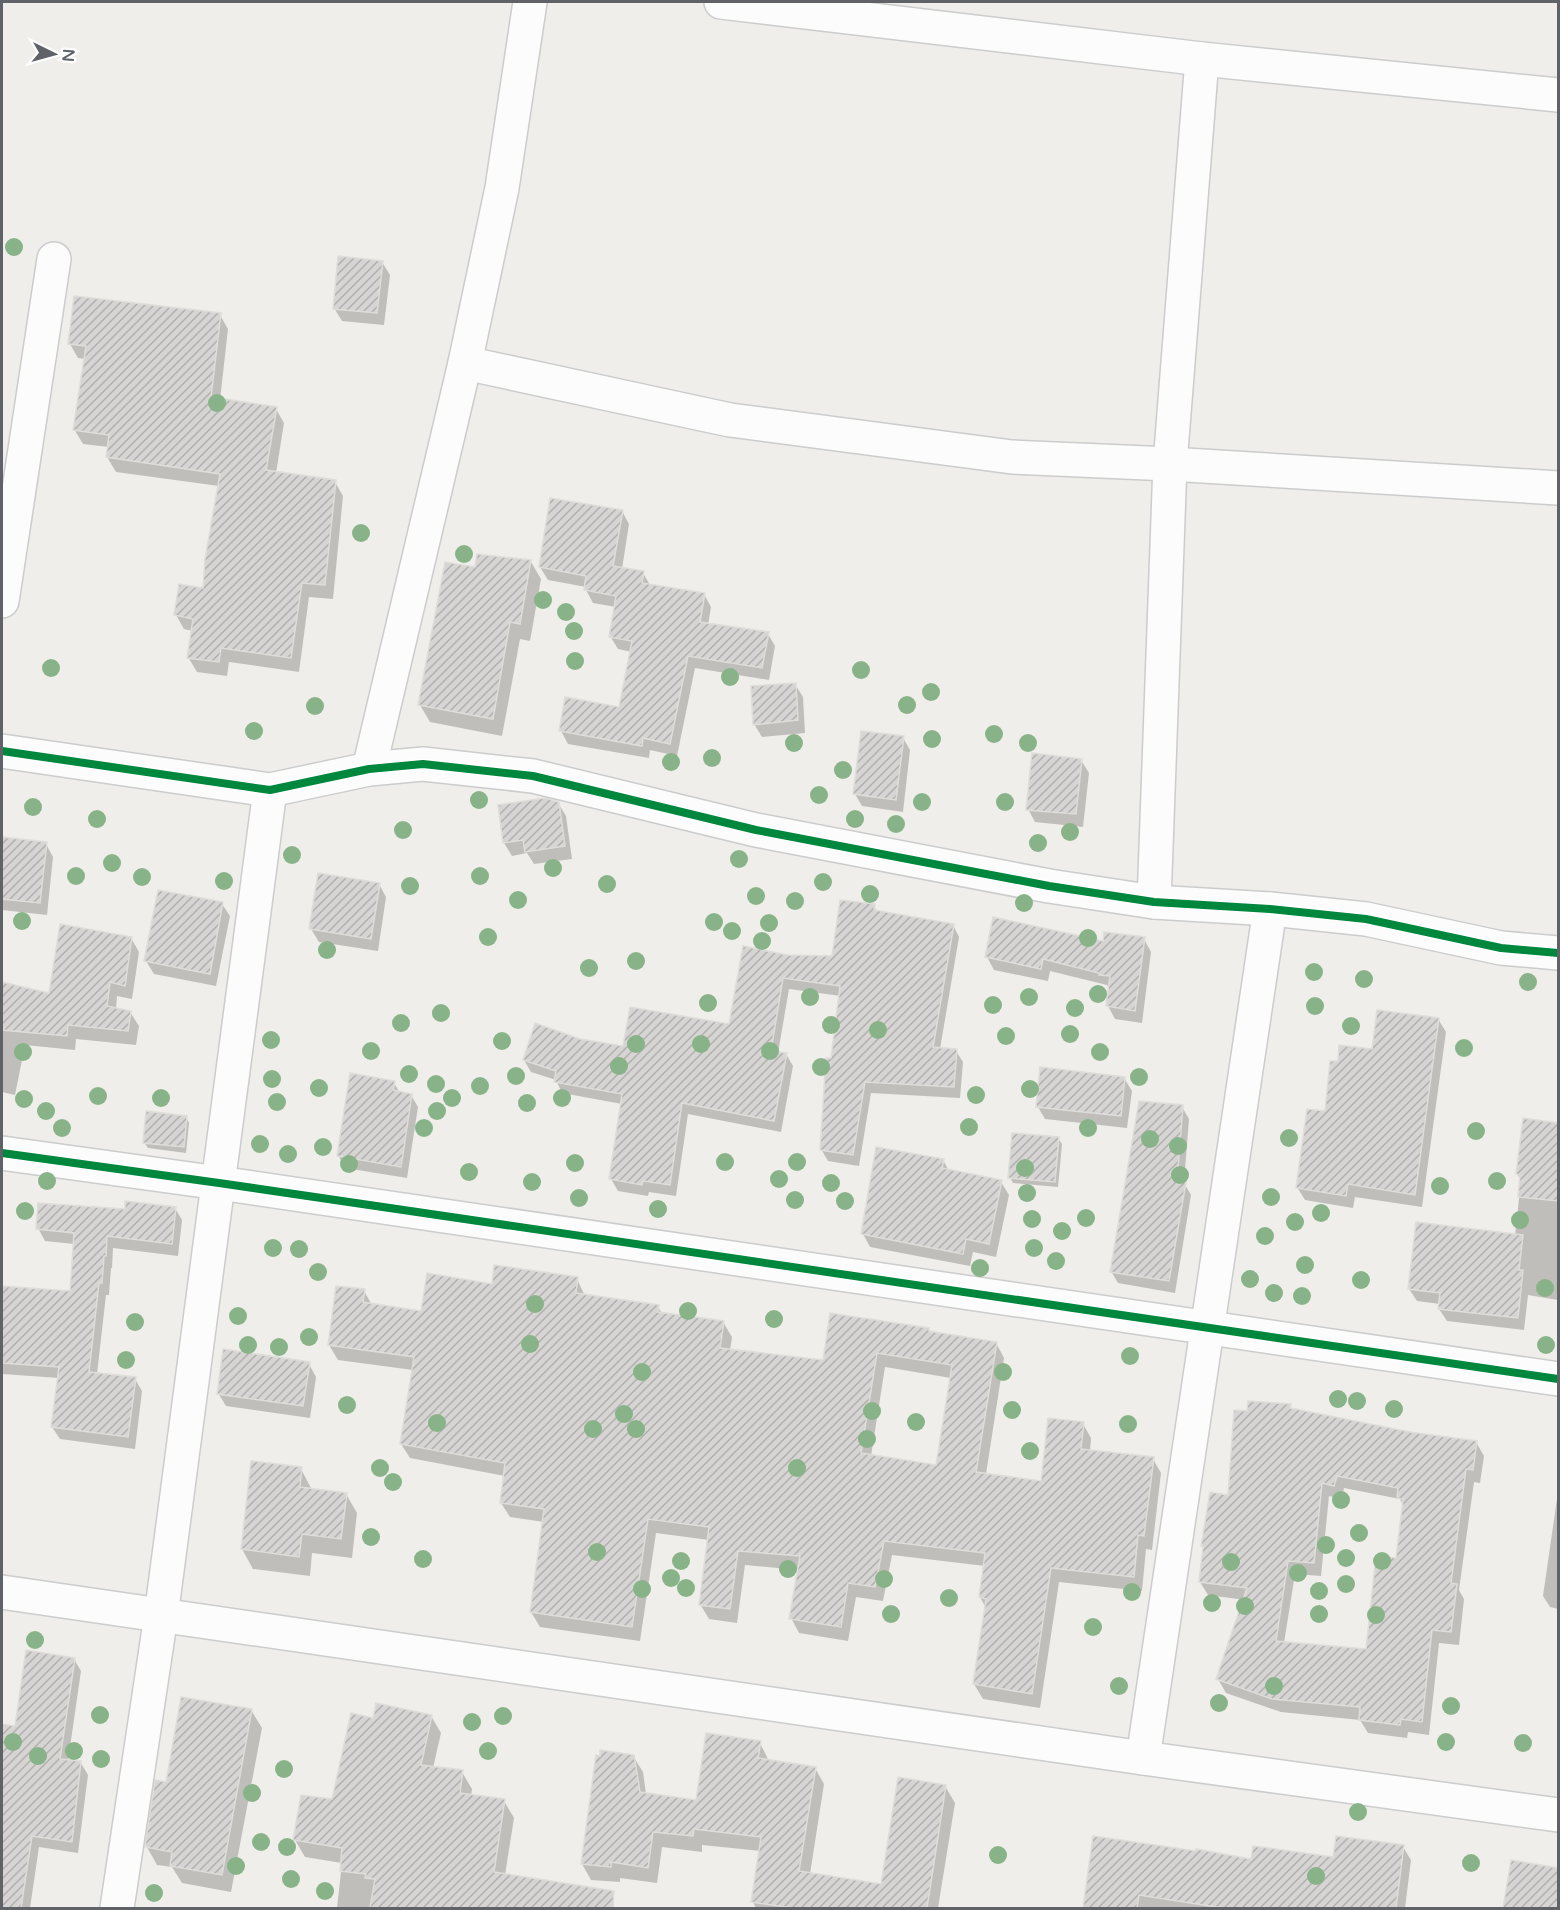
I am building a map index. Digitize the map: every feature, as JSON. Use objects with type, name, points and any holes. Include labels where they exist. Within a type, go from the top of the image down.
[{"type":"street","points":[[369,769],[465,363],[502,188],[530,2]]},
{"type":"street","points":[[722,2],[1202,59],[1558,95]]},
{"type":"street","points":[[1154,902],[1170,464],[1202,59]]},
{"type":"street","points":[[2,601],[54,260]]},
{"type":"street","points":[[465,363],[730,420],[1012,457],[1170,464],[1558,488]]},
{"type":"street","points":[[2,751],[270,790],[369,769],[423,764],[533,776],[756,830],[1048,886],[1154,902],[1270,909],[1366,919],[1500,948],[1558,953]]},
{"type":"street","points":[[117,1908],[161,1616],[270,790]]},
{"type":"street","points":[[1143,1758],[1270,909]]},
{"type":"street","points":[[2,1153],[1558,1379]]},
{"type":"street","points":[[2,1592],[1143,1758],[1558,1815]]},
{"type":"building","points":[[338,256],[383,261],[377,313],[333,309]]},
{"type":"building","points":[[74,296],[221,313],[211,397],[277,407],[266,470],[336,480],[325,585],[302,583],[291,658],[221,648],[219,662],[187,658],[193,619],[174,615],[179,584],[203,588],[205,559],[220,474],[106,457],[109,435],[73,430],[86,346],[68,344]]},
{"type":"building","points":[[550,498],[623,510],[613,566],[644,571],[642,583],[705,593],[700,622],[769,632],[762,668],[688,656],[670,744],[643,738],[642,746],[559,731],[565,697],[619,707],[632,641],[609,637],[616,596],[584,590],[586,576],[539,567]]},
{"type":"building","points":[[477,554],[531,560],[520,624],[510,622],[493,719],[418,705],[445,562],[475,567]]},
{"type":"building","points":[[796,683],[798,720],[753,725],[751,686]]},
{"type":"building","points":[[861,731],[904,736],[896,800],[853,794]]},
{"type":"building","points":[[1032,753],[1082,759],[1076,814],[1026,810]]},
{"type":"building","points":[[545,798],[559,802],[565,846],[525,852],[523,840],[503,843],[498,805]]},
{"type":"building","points":[[2,837],[47,842],[40,903],[2,899]]},
{"type":"building","points":[[318,873],[380,883],[371,939],[309,929]]},
{"type":"building","points":[[158,890],[223,902],[210,974],[144,961]]},
{"type":"building","points":[[840,900],[875,904],[874,910],[954,924],[933,1047],[957,1049],[954,1087],[865,1082],[853,1155],[820,1150],[826,1058],[831,1058],[840,986],[783,978],[771,1051],[787,1053],[774,1121],[682,1103],[670,1185],[643,1181],[642,1185],[609,1179],[622,1094],[554,1082],[556,1071],[523,1060],[535,1023],[580,1039],[623,1046],[630,1007],[729,1024],[743,946],[787,955],[832,956]]},
{"type":"building","points":[[993,917],[1103,941],[1104,932],[1145,937],[1135,1011],[1106,1006],[1110,976],[1043,959],[1041,969],[985,957]]},
{"type":"building","points":[[60,924],[132,937],[125,986],[110,982],[107,1006],[131,1011],[128,1031],[68,1025],[67,1036],[2,1030],[2,982],[49,993]]},
{"type":"building","points":[[1377,1010],[1439,1018],[1415,1195],[1348,1184],[1346,1196],[1296,1188],[1307,1109],[1325,1111],[1330,1061],[1338,1061],[1339,1045],[1372,1049]]},
{"type":"building","points":[[1040,1067],[1125,1077],[1121,1116],[1036,1107]]},
{"type":"building","points":[[350,1073],[395,1081],[393,1090],[412,1094],[401,1167],[337,1156]]},
{"type":"building","points":[[1139,1101],[1183,1105],[1177,1181],[1186,1182],[1169,1281],[1110,1272]]},
{"type":"building","points":[[146,1111],[187,1116],[184,1147],[143,1143]]},
{"type":"building","points":[[1523,1118],[1558,1123],[1558,1201],[1518,1197],[1520,1175],[1516,1174]]},
{"type":"building","points":[[1012,1133],[1059,1137],[1055,1182],[1008,1178]]},
{"type":"building","points":[[876,1147],[944,1159],[942,1168],[1002,1180],[989,1244],[966,1239],[963,1254],[861,1234]]},
{"type":"building","points":[[125,1201],[176,1207],[172,1244],[107,1236],[89,1372],[136,1377],[128,1437],[51,1427],[59,1367],[2,1363],[2,1286],[70,1291],[74,1233],[36,1229],[38,1203],[125,1209]]},
{"type":"building","points":[[1416,1222],[1523,1235],[1519,1270],[1523,1270],[1518,1318],[1438,1309],[1440,1293],[1408,1289]]},
{"type":"building","points":[[494,1265],[578,1277],[576,1293],[659,1305],[658,1312],[724,1321],[720,1348],[823,1360],[830,1313],[929,1328],[929,1331],[997,1342],[976,1472],[1041,1481],[1048,1418],[1084,1422],[1081,1449],[1154,1457],[1144,1536],[1138,1535],[1134,1577],[1051,1568],[1032,1694],[973,1684],[986,1599],[979,1597],[985,1553],[884,1541],[875,1587],[848,1583],[841,1627],[789,1619],[800,1556],[738,1551],[730,1609],[699,1605],[709,1527],[648,1519],[632,1627],[530,1612],[544,1509],[500,1503],[505,1463],[400,1444],[414,1357],[328,1345],[336,1286],[365,1289],[363,1302],[421,1311],[427,1273],[492,1284]],"holes":[[[877,1353],[952,1365],[936,1465],[861,1453]]]},
{"type":"building","points":[[223,1349],[310,1362],[303,1406],[217,1394]]},
{"type":"building","points":[[1248,1401],[1291,1404],[1290,1408],[1410,1432],[1477,1441],[1473,1470],[1466,1469],[1451,1583],[1457,1584],[1451,1632],[1432,1630],[1422,1722],[1401,1719],[1400,1725],[1359,1720],[1360,1707],[1272,1699],[1216,1679],[1247,1588],[1199,1582],[1203,1546],[1201,1546],[1210,1492],[1228,1495],[1234,1410],[1247,1411]],"holes":[[[1337,1476],[1398,1488],[1397,1498],[1403,1499],[1396,1558],[1376,1556],[1366,1649],[1276,1641],[1288,1561],[1314,1563],[1322,1483],[1334,1486]]]},
{"type":"building","points":[[251,1461],[302,1467],[300,1487],[347,1493],[341,1539],[302,1534],[299,1557],[241,1549]]},
{"type":"building","points":[[26,1650],[75,1658],[60,1759],[81,1761],[72,1842],[32,1836],[21,1908],[2,1908],[2,1724],[15,1726]]},
{"type":"building","points":[[181,1697],[252,1709],[222,1875],[170,1866],[172,1852],[145,1847],[155,1780],[166,1782]]},
{"type":"building","points":[[376,1703],[432,1715],[421,1765],[463,1770],[460,1793],[505,1799],[494,1872],[614,1891],[613,1908],[370,1908],[375,1879],[365,1878],[366,1874],[340,1871],[342,1848],[293,1840],[301,1795],[332,1799],[351,1713],[373,1718]]},
{"type":"building","points":[[706,1733],[761,1741],[758,1758],[816,1767],[799,1871],[881,1884],[898,1777],[946,1785],[927,1908],[792,1908],[751,1902],[761,1837],[694,1829],[693,1836],[653,1832],[648,1868],[611,1862],[611,1867],[581,1864],[596,1755],[600,1756],[600,1750],[634,1755],[640,1792],[696,1800]]},
{"type":"building","points":[[1093,1836],[1196,1851],[1196,1849],[1251,1859],[1253,1846],[1333,1857],[1336,1836],[1404,1845],[1396,1908],[1223,1908],[1139,1895],[1137,1908],[1083,1908]]},
{"type":"building","points":[[1511,1860],[1558,1868],[1558,1908],[1503,1908]]},
{"type":"cycle path","points":[[2,751],[270,790],[369,769],[423,764],[533,776],[756,830],[1049,886],[1154,902],[1270,909],[1366,919],[1501,948],[1558,953]]},
{"type":"cycle path","points":[[2,1153],[1558,1379]]}]
